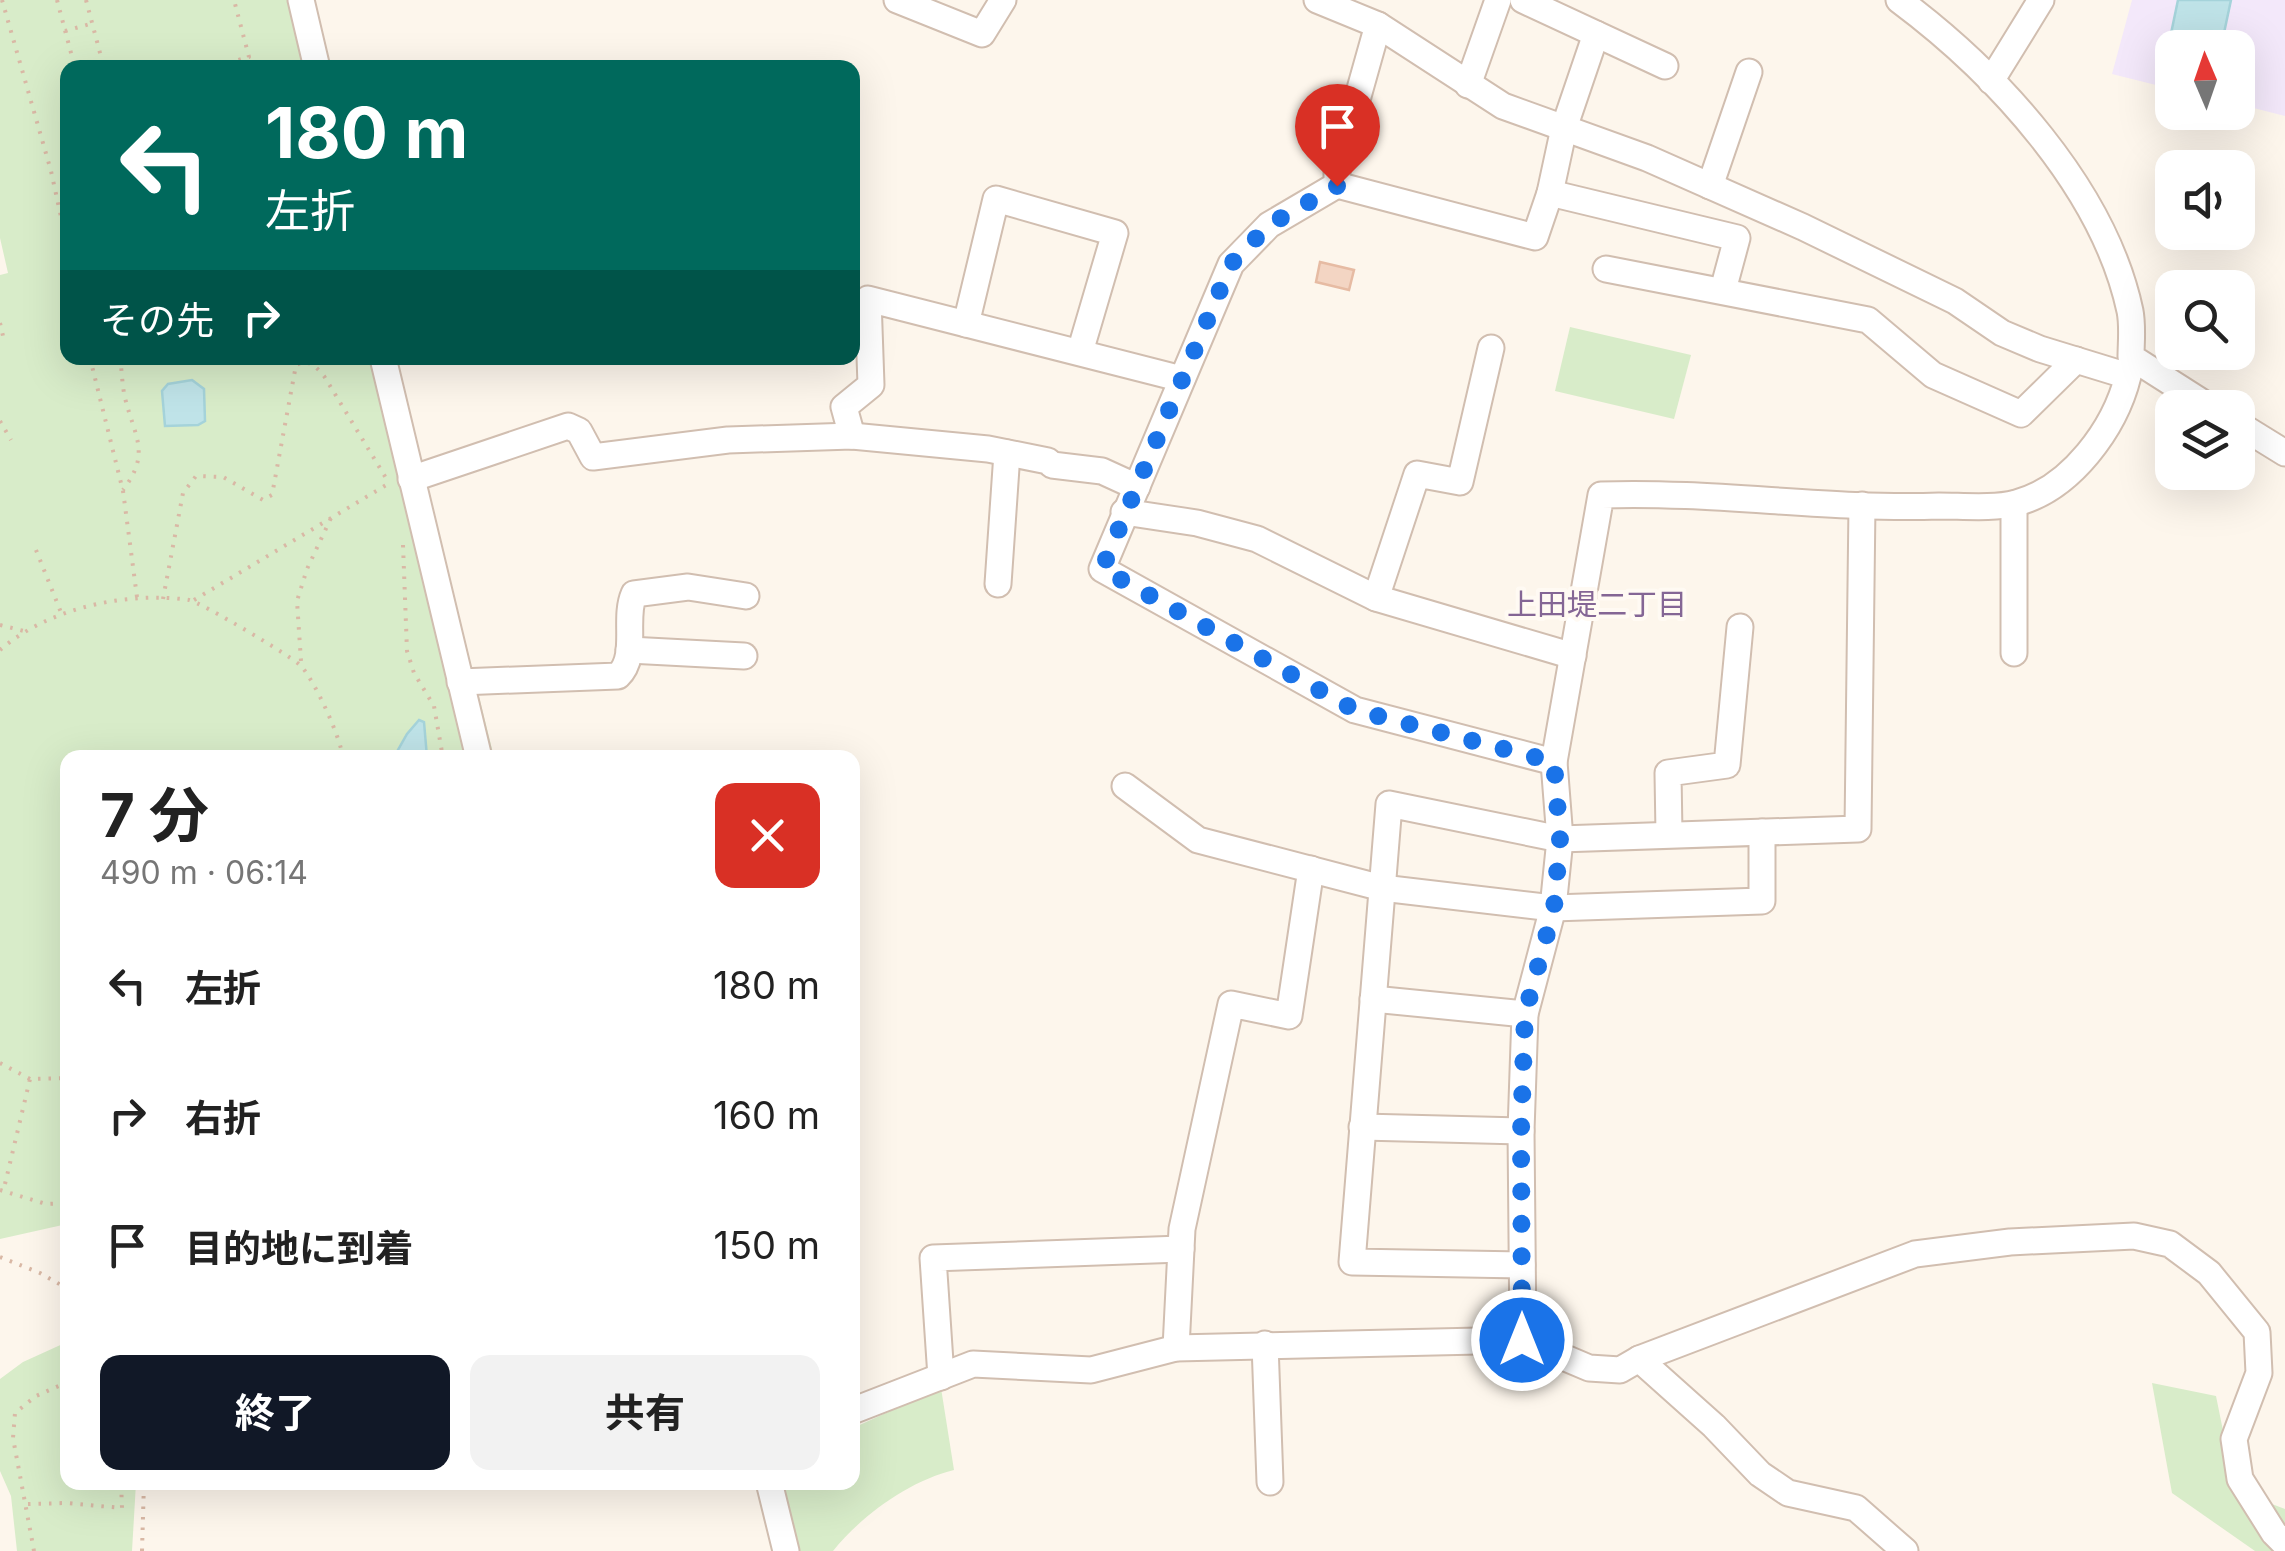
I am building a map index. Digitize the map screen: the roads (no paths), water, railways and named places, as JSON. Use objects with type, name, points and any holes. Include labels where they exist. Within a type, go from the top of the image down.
[{"type":"street","points":[[301,0],[315,60]]},
{"type":"street","points":[[897,0],[982,34],[1003,0]]},
{"type":"street","points":[[1317,0],[1378,25],[1503,106],[1646,158],[1750,204],[1955,301],[2002,332],[2128,376],[2122,400],[2102,436],[2068,472],[2041,493],[2014,504],[1903,508],[1601,495],[1554,762],[1560,839],[1554,908],[1525,1014],[1522,1340]]},
{"type":"street","points":[[1468,85],[1498,0]]},
{"type":"street","points":[[1523,0],[1665,66]]},
{"type":"street","points":[[1899,0],[1936,28],[1991,81],[2059,161],[2082,194],[2114,256],[2131,314],[2132,358],[2183,390]]},
{"type":"street","points":[[1991,81],[2042,0]]},
{"type":"street","points":[[1337,186],[1378,25]]},
{"type":"street","points":[[1554,762],[1355,710],[1102,569],[1231,264],[1269,225],[1337,186],[1534,237],[1550,193],[1564,128],[1596,34]]},
{"type":"street","points":[[1710,186],[1750,72]]},
{"type":"street","points":[[1550,193],[1737,238]]},
{"type":"street","points":[[966,324],[996,199],[1114,233],[1080,352]]},
{"type":"street","points":[[1723,290],[1750,204]]},
{"type":"street","points":[[1606,269],[1868,320],[1932,375],[2021,414],[2076,360]]},
{"type":"street","points":[[852,436],[844,407],[871,386],[868,298],[1182,379]]},
{"type":"street","points":[[1376,598],[1417,474],[1460,482],[1490,348]]},
{"type":"street","points":[[384,365],[399,483],[477,750]]},
{"type":"street","points":[[399,483],[568,426],[578,431],[593,458],[728,440],[852,436],[1007,453],[1102,471],[1138,487]]},
{"type":"street","points":[[2255,435],[2285,454]]},
{"type":"street","points":[[998,584],[1007,453]]},
{"type":"street","points":[[2014,504],[2014,653]]},
{"type":"street","points":[[1522,1265],[1352,1262],[1389,804],[1560,839],[1858,829],[1862,505]]},
{"type":"street","points":[[1124,512],[1197,523],[1257,540],[1376,598],[1573,656]]},
{"type":"street","points":[[460,682],[618,676],[625,669],[629,650],[630,603],[634,594],[688,586],[746,596]]},
{"type":"street","points":[[1670,834],[1668,773],[1727,765],[1740,627]]},
{"type":"street","points":[[629,650],[744,656]]},
{"type":"street","points":[[1124,786],[1198,840],[1382,888],[1554,908],[1762,901],[1762,832]]},
{"type":"street","points":[[1176,1348],[1182,1229],[1231,1004],[1289,1016],[1311,869]]},
{"type":"street","points":[[1373,999],[1525,1014]]},
{"type":"street","points":[[1362,1127],[1521,1131]]},
{"type":"street","points":[[860,1409],[973,1364],[1092,1370],[1176,1348],[1522,1340],[1589,1368],[1620,1370],[1639,1359],[1915,1254],[2010,1242],[2134,1236],[2170,1244],[2209,1273],[2257,1332],[2259,1373],[2234,1439],[2240,1479],[2274,1534],[2285,1544]]},
{"type":"street","points":[[941,1377],[933,1258],[1181,1249]]},
{"type":"street","points":[[1265,1344],[1270,1482]]},
{"type":"street","points":[[1639,1359],[1714,1426],[1760,1474],[1788,1492],[1856,1508],[1905,1551]]},
{"type":"street","points":[[771,1490],[786,1551]]},
{"type":"water","points":[[2178,0],[2231,0],[2225,30],[2172,30]]},
{"type":"water","points":[[192,380],[204,389],[205,421],[198,425],[165,426],[162,391],[168,384]]},
{"type":"water","points":[[419,720],[424,722],[426,750],[398,750]]},
{"type":"district","name":"上田堤二丁目","points":[[1597,605]]}]
